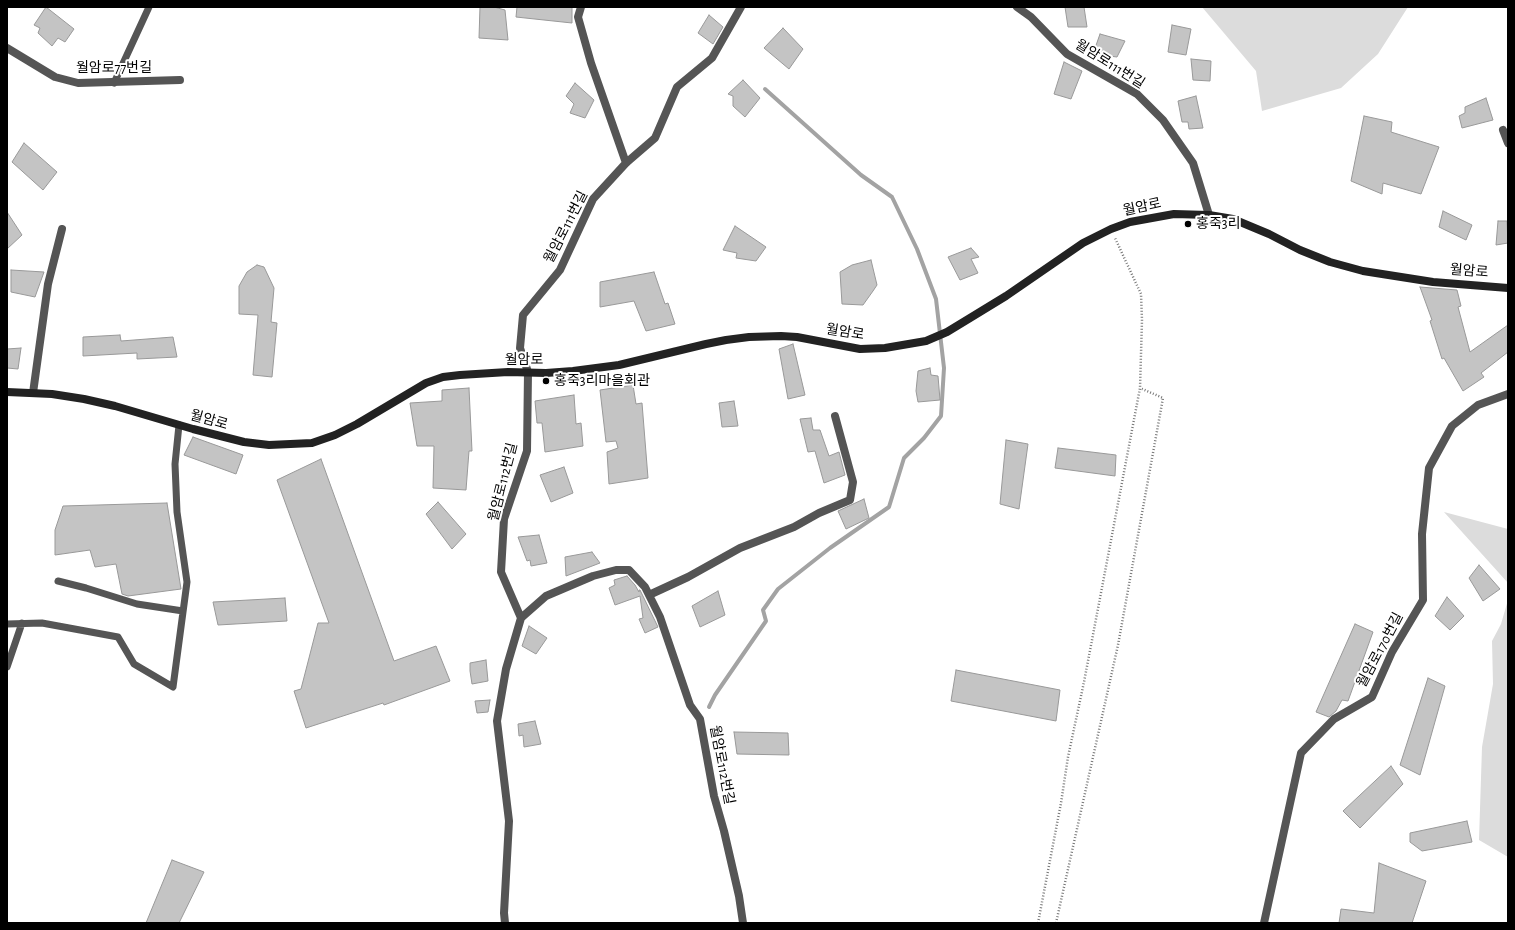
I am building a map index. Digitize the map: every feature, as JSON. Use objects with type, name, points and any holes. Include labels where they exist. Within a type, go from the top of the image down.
[{"type":"street","points":[[581,7],[578,17],[591,63],[626,163]]},
{"type":"street","name":"월암로111번길","points":[[528,372],[520,348],[522,315],[560,270],[593,199],[626,163],[655,138],[677,87],[712,58],[741,7]]},
{"type":"street","name":"월암로111번길","points":[[1017,7],[1031,17],[1067,54],[1137,94],[1163,120],[1193,163],[1209,215]]},
{"type":"street","name":"월암로77번길","points":[[7,48],[55,77],[78,83],[180,80]]},
{"type":"street","points":[[1503,130],[1508,143]]},
{"type":"street","name":"월암로","points":[[7,392],[52,394],[99,402],[226,439],[269,445],[312,443],[335,435],[358,424],[426,383],[443,377],[528,372],[546,373],[619,365],[706,344],[749,337],[797,337],[860,349],[885,348],[926,342],[947,332],[1006,296],[1083,243],[1111,229],[1130,222],[1157,216],[1189,213],[1233,219],[1330,262],[1363,271],[1433,282],[1508,288]]},
{"type":"street","points":[[33,393],[48,284],[62,229]]},
{"type":"street","name":"월암로112번길","points":[[528,372],[527,451],[504,519],[501,572],[521,618],[546,596],[593,576],[616,570],[629,570],[645,587],[660,617],[690,705],[700,719],[714,796],[724,831],[739,896],[743,923]]},
{"type":"street","name":"월암로170번길","points":[[1264,923],[1301,753],[1334,719],[1372,697],[1392,652],[1423,600],[1422,534],[1429,468],[1452,426],[1478,405],[1508,394]]},
{"type":"street","points":[[649,595],[688,577],[740,548],[794,527],[819,513],[850,500],[853,482],[835,416]]},
{"type":"street","points":[[505,923],[504,913],[509,821],[497,721],[506,669],[521,618]]},
{"type":"lane","points":[[114,83],[149,7]]},
{"type":"lane","name":"월암로","points":[[22,623],[42,622],[118,637],[134,664],[173,687],[187,582],[177,512],[175,464],[179,425]]},
{"type":"lane","points":[[58,581],[137,604],[183,612]]},
{"type":"lane","points":[[7,624],[22,623],[7,668]]},
{"type":"path","points":[[1038,923],[1061,803],[1068,757],[1084,682],[1140,388],[1142,320],[1141,294],[1111,229]]},
{"type":"path","points":[[1056,923],[1118,644],[1164,398],[1140,388]]},
{"type":"shaded area","points":[[1202,7],[1408,7],[1378,54],[1341,88],[1262,111],[1256,71]]},
{"type":"shaded area","points":[[1444,512],[1508,529],[1508,583]]},
{"type":"shaded area","points":[[1508,600],[1508,857],[1479,840],[1482,747],[1493,684],[1492,641],[1501,624]]},
{"type":"building","points":[[46,7],[74,29],[65,42],[58,38],[52,46],[38,33],[40,28],[34,25]]},
{"type":"building","points":[[480,7],[494,7],[505,10],[508,40],[479,38]]},
{"type":"building","points":[[517,7],[572,7],[572,23],[516,17]]},
{"type":"building","points":[[1065,7],[1084,7],[1087,27],[1068,27]]},
{"type":"building","points":[[709,15],[723,27],[713,44],[698,33]]},
{"type":"building","points":[[1172,25],[1191,29],[1186,55],[1168,52]]},
{"type":"building","points":[[783,28],[803,49],[789,69],[764,48]]},
{"type":"building","points":[[1100,34],[1125,41],[1117,57],[1093,54]]},
{"type":"building","points":[[1191,59],[1211,61],[1210,81],[1193,80]]},
{"type":"building","points":[[1064,62],[1082,71],[1071,99],[1054,94]]},
{"type":"building","points":[[743,80],[760,98],[745,117],[733,106],[733,96],[728,94]]},
{"type":"building","points":[[575,83],[594,100],[585,118],[570,113],[574,104],[566,96]]},
{"type":"building","points":[[1196,96],[1203,128],[1189,129],[1188,122],[1182,122],[1178,101]]},
{"type":"building","points":[[1486,98],[1493,120],[1462,128],[1459,116],[1465,113],[1465,107]]},
{"type":"building","points":[[1364,116],[1392,122],[1391,132],[1439,147],[1421,194],[1383,183],[1382,194],[1351,181]]},
{"type":"building","points":[[24,143],[57,172],[43,190],[12,162]]},
{"type":"building","points":[[1443,211],[1472,225],[1466,240],[1439,227]]},
{"type":"building","points":[[7,212],[22,235],[7,249]]},
{"type":"building","points":[[1498,221],[1507,221],[1508,243],[1496,245]]},
{"type":"building","points":[[735,226],[766,247],[756,261],[736,258],[737,253],[723,250]]},
{"type":"building","points":[[971,248],[979,257],[971,259],[978,273],[960,280],[948,257]]},
{"type":"building","points":[[871,260],[877,285],[863,305],[842,304],[840,272],[852,265]]},
{"type":"building","points":[[257,265],[264,267],[274,288],[271,322],[277,323],[272,377],[253,375],[258,315],[239,314],[239,286],[247,272]]},
{"type":"building","points":[[11,270],[44,272],[35,297],[11,292]]},
{"type":"building","points":[[654,272],[665,304],[668,303],[675,324],[646,331],[634,301],[600,307],[600,282]]},
{"type":"building","points":[[1420,287],[1457,290],[1461,306],[1458,307],[1470,352],[1508,325],[1508,352],[1481,373],[1484,377],[1463,391],[1444,358],[1442,359],[1430,321],[1432,320]]},
{"type":"building","points":[[120,335],[121,341],[173,337],[177,357],[137,359],[137,353],[83,356],[83,337]]},
{"type":"building","points":[[793,344],[805,395],[788,399],[779,349]]},
{"type":"building","points":[[21,348],[18,369],[7,368],[7,349]]},
{"type":"building","points":[[930,368],[931,375],[938,376],[940,400],[918,402],[916,391],[918,371]]},
{"type":"building","points":[[633,385],[636,404],[642,403],[648,478],[609,484],[607,452],[618,448],[616,441],[606,442],[600,390]]},
{"type":"building","points":[[469,388],[472,451],[469,451],[466,490],[433,488],[434,446],[417,446],[410,403],[442,401],[442,390]]},
{"type":"building","points":[[574,395],[576,424],[581,423],[583,446],[545,452],[542,423],[537,423],[535,401]]},
{"type":"building","points":[[734,401],[738,426],[722,427],[719,403]]},
{"type":"building","points":[[811,418],[813,430],[820,430],[829,456],[839,452],[845,475],[824,483],[815,451],[808,452],[800,419]]},
{"type":"building","points":[[193,437],[243,455],[236,474],[184,455]]},
{"type":"building","points":[[1006,440],[1028,444],[1019,509],[1000,504]]},
{"type":"building","points":[[1058,448],[1116,455],[1115,476],[1055,468]]},
{"type":"building","points":[[321,459],[394,661],[436,646],[450,681],[384,705],[383,703],[306,728],[294,691],[301,689],[318,623],[329,623],[277,480]]},
{"type":"building","points":[[564,467],[573,493],[551,502],[540,475]]},
{"type":"building","points":[[864,499],[869,518],[846,529],[838,511]]},
{"type":"building","points":[[438,502],[466,534],[452,549],[426,514]]},
{"type":"building","points":[[167,503],[181,589],[128,596],[122,594],[116,564],[95,567],[90,550],[55,555],[55,530],[63,506]]},
{"type":"building","points":[[539,535],[547,563],[531,566],[530,560],[527,561],[518,537]]},
{"type":"building","points":[[592,552],[600,563],[566,576],[565,557]]},
{"type":"building","points":[[1479,565],[1500,589],[1483,601],[1469,578]]},
{"type":"building","points":[[627,576],[639,592],[640,590],[658,627],[645,633],[639,619],[643,618],[640,596],[615,605],[609,588],[615,585],[614,580]]},
{"type":"building","points":[[718,591],[725,615],[700,627],[692,606]]},
{"type":"building","points":[[1447,597],[1464,616],[1450,630],[1435,616]]},
{"type":"building","points":[[285,598],[287,621],[218,625],[213,602]]},
{"type":"building","points":[[1355,624],[1373,632],[1348,701],[1342,700],[1336,711],[1329,717],[1316,712]]},
{"type":"building","points":[[529,626],[547,638],[536,654],[522,646]]},
{"type":"building","points":[[486,660],[488,681],[472,684],[470,663]]},
{"type":"building","points":[[956,670],[1060,690],[1056,721],[951,701]]},
{"type":"building","points":[[1428,678],[1445,686],[1420,775],[1400,765]]},
{"type":"building","points":[[490,700],[488,712],[477,713],[475,701]]},
{"type":"building","points":[[535,721],[541,744],[524,747],[523,735],[519,736],[518,724]]},
{"type":"building","points":[[734,732],[788,733],[789,755],[737,754]]},
{"type":"building","points":[[1391,766],[1403,784],[1360,828],[1343,811]]},
{"type":"building","points":[[1467,821],[1472,842],[1422,851],[1410,842],[1410,833]]},
{"type":"building","points":[[172,860],[204,872],[179,923],[146,923]]},
{"type":"building","points":[[1379,863],[1426,881],[1412,923],[1339,923],[1341,909],[1374,913]]},
{"type":"waterway","points":[[709,707],[715,695],[766,621],[763,610],[778,589],[830,548],[889,507],[904,458],[924,438],[941,416],[944,368],[936,299],[917,249],[892,197],[861,175],[765,89]]},
{"type":"place","name":"홍죽3리","points":[[1188,224]]},
{"type":"place","name":"홍죽3리마을회관","points":[[546,381]]}]
